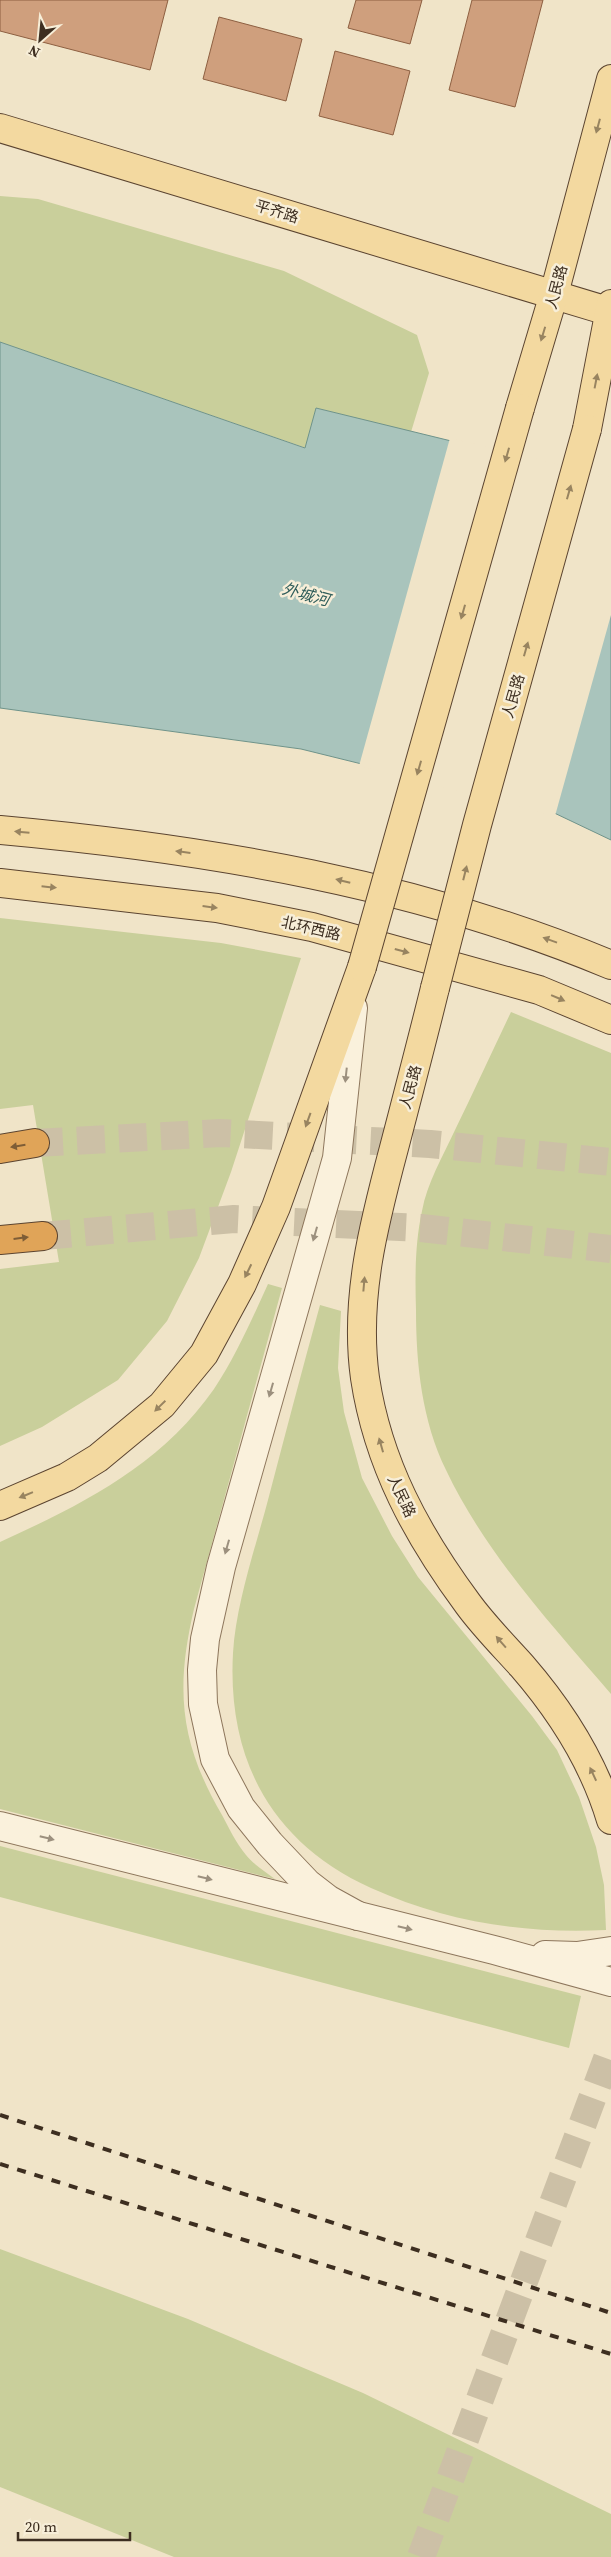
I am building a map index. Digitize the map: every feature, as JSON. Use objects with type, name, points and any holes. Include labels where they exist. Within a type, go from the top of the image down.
[{"type":"highway","points":[[0,1149],[35,1143]]},
{"type":"highway","points":[[0,1240],[43,1236]]},
{"type":"main road","name":"人民路","points":[[0,1506],[67,1477],[98,1458],[162,1405],[204,1354],[242,1284],[265,1234],[358,979],[554,294],[611,79]]},
{"type":"main road","name":"平齐路","points":[[0,128],[610,310]]},
{"type":"main road","name":"人民路","points":[[610,310],[587,428],[477,825],[373,1229],[364,1282],[362,1327],[365,1376],[373,1418],[385,1458],[402,1500],[423,1540],[470,1606],[524,1668],[566,1724],[595,1777],[611,1820]]},
{"type":"main road","points":[[0,830],[233,858],[321,876],[428,901],[551,940],[611,965]]},
{"type":"main road","name":"北环西路","points":[[0,883],[217,908],[312,927],[539,990],[611,1020]]},
{"type":"street","points":[[358,979],[337,1158],[221,1568],[205,1639],[202,1670],[203,1704],[214,1759],[241,1808],[270,1844],[307,1883],[328,1900],[358,1916]]},
{"type":"street","points":[[0,1826],[494,1950],[574,1964],[611,1982]]},
{"type":"street","points":[[574,1964],[611,1951]]},
{"type":"green space","points":[[0,196],[38,199],[284,271],[417,335],[429,373],[411,432],[316,408],[306,448],[0,342]]},
{"type":"green space","points":[[0,918],[221,943],[301,958],[231,1172],[199,1258],[167,1321],[118,1380],[42,1427],[0,1446],[0,1269],[59,1262],[33,1105],[0,1109]]},
{"type":"green space","points":[[511,1012],[611,1053],[611,1694],[543,1615],[480,1531],[462,1501],[438,1451],[431,1432],[422,1392],[417,1351],[416,1273],[418,1235],[424,1201],[436,1170]]},
{"type":"green space","points":[[268,1284],[282,1288],[194,1609],[184,1665],[183,1691],[190,1740],[197,1764],[208,1789],[242,1850],[252,1862],[275,1879],[0,1809],[0,1542],[90,1497],[118,1480],[169,1440],[193,1416],[214,1389],[243,1337]]},
{"type":"green space","points":[[320,1305],[341,1311],[338,1368],[344,1412],[362,1478],[392,1536],[418,1577],[532,1716],[557,1750],[579,1797],[596,1847],[604,1885],[606,1930],[545,1930],[486,1923],[428,1909],[371,1888],[336,1869],[307,1847],[282,1822],[263,1794],[248,1763],[238,1729],[233,1692],[235,1634],[247,1576]]},
{"type":"green space","points":[[0,1846],[581,1996],[569,2048],[0,1897]]},
{"type":"green space","points":[[0,2249],[188,2319],[363,2393],[611,2514],[611,2557],[174,2557],[0,2487]]},
{"type":"water","name":"外城河","points":[[0,342],[305,448],[316,408],[611,480],[611,840],[548,810],[301,749],[0,708]]},
{"type":"pier","points":[[450,438],[611,477],[611,615],[555,816],[359,766]]},
{"type":"building","points":[[0,0],[168,0],[150,70],[0,31]]},
{"type":"building","points":[[356,0],[422,0],[410,44],[348,28]]},
{"type":"building","points":[[472,0],[543,0],[515,107],[449,90]]},
{"type":"building","points":[[219,17],[302,39],[286,101],[203,79]]},
{"type":"building","points":[[335,51],[410,71],[393,135],[319,116]]},
{"type":"tunnel","points":[[35,1143],[220,1133],[430,1144],[611,1162]]},
{"type":"tunnel","points":[[43,1236],[234,1219],[421,1228],[611,1249]]},
{"type":"tunnel","points":[[421,2557],[611,2048]]},
{"type":"railway","points":[[0,2115],[611,2313]]},
{"type":"railway","points":[[0,2164],[611,2354]]}]
